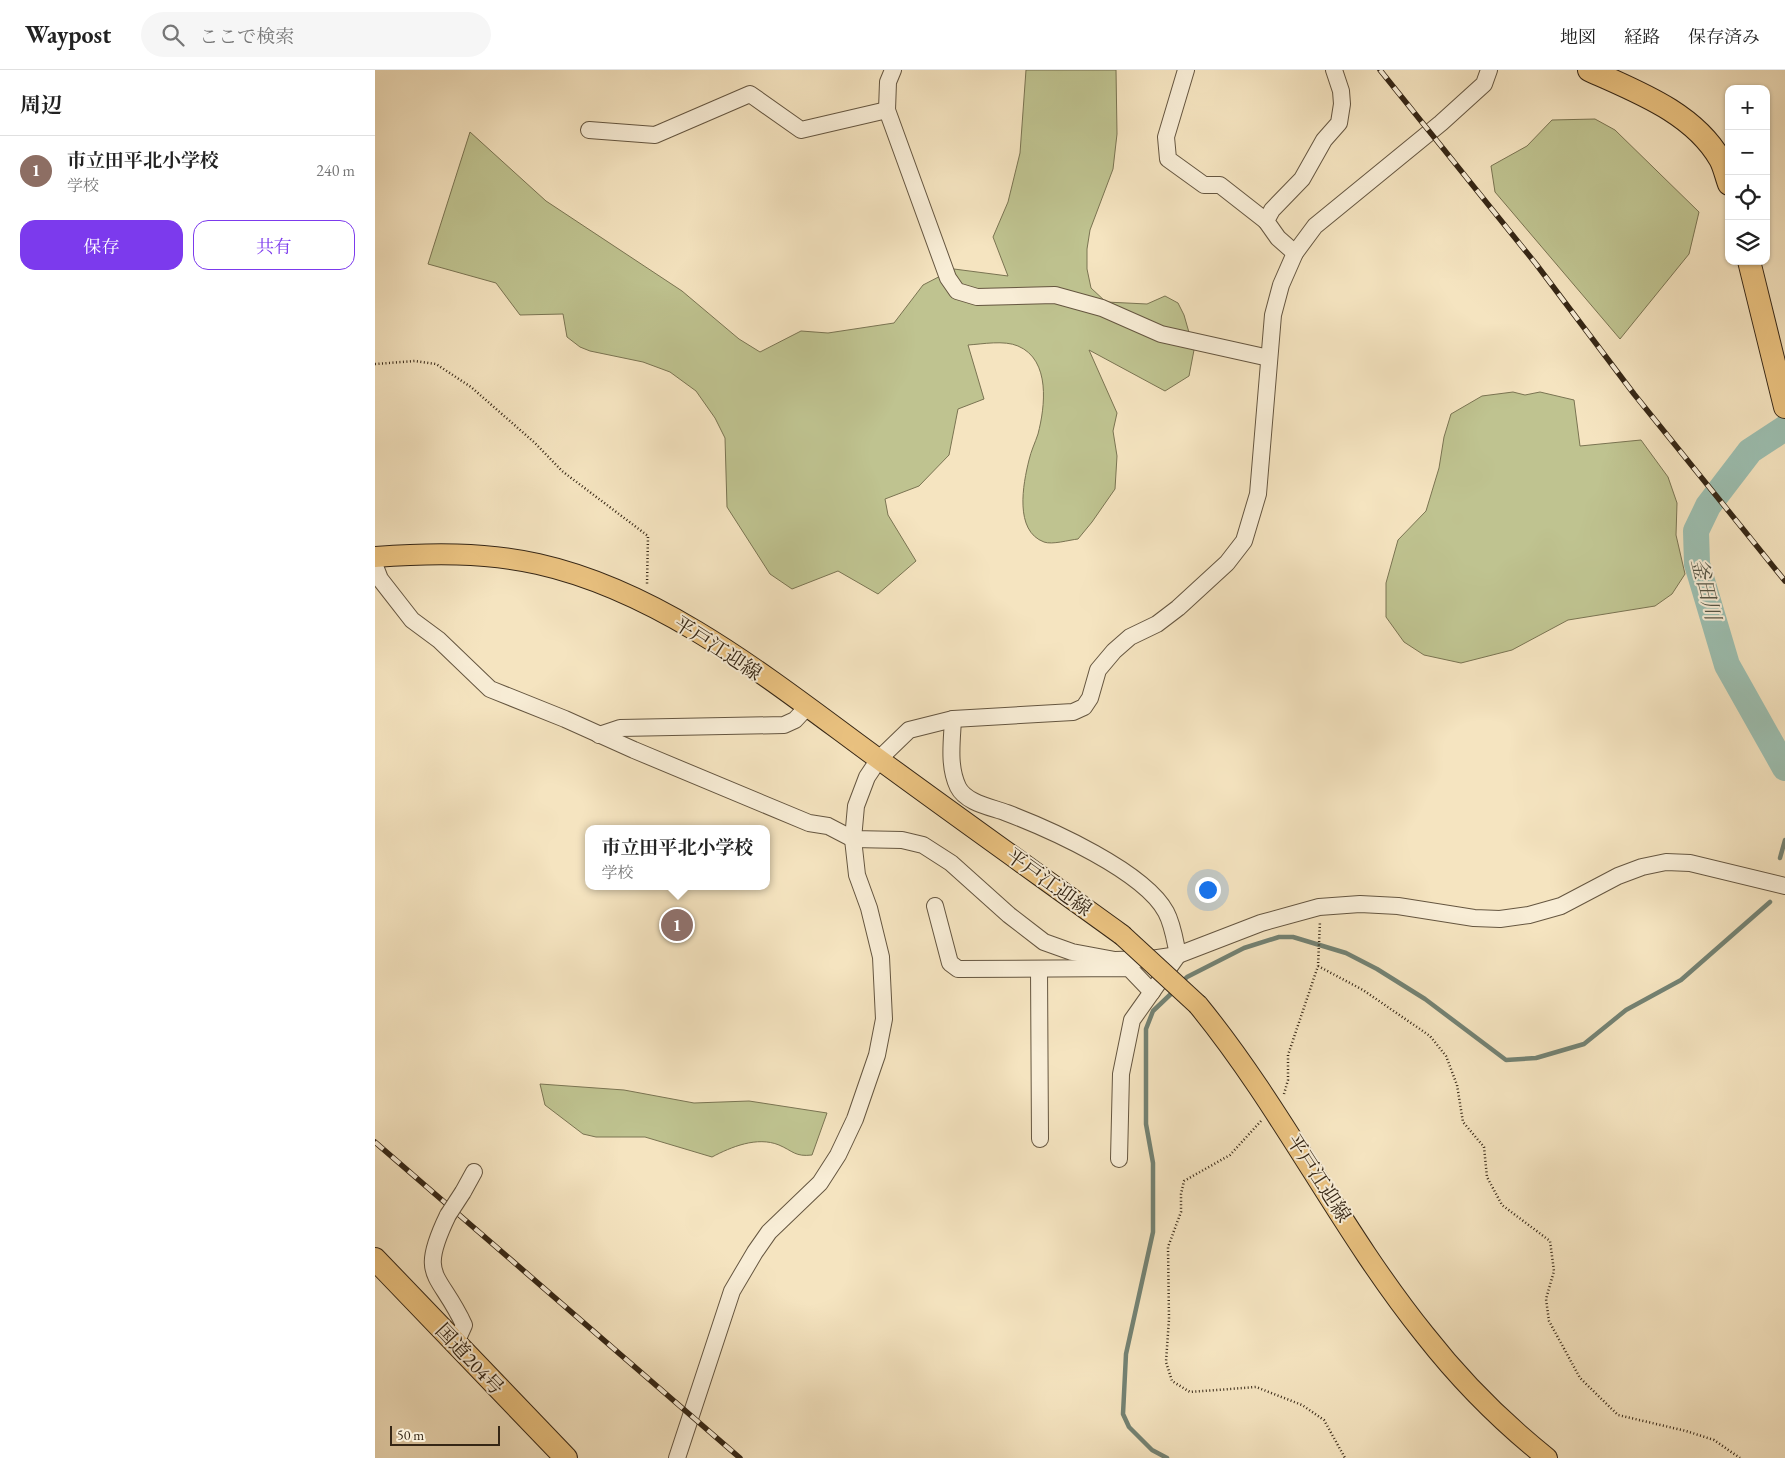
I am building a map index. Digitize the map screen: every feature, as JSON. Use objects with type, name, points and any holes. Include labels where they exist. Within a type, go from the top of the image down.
[{"type":"highway","points":[[1589,70],[1644,95],[1684,119],[1720,159],[1726,175]]},
{"type":"highway","points":[[1750,265],[1785,406]]},
{"type":"highway","name":"国道204号","points":[[375,1259],[566,1458]]},
{"type":"main road","name":"平戸江迎線","points":[[375,557],[433,553],[489,557],[538,564],[590,580],[643,602],[707,638],[807,707],[1122,935],[1198,1005],[1235,1049],[1381,1275],[1425,1335],[1475,1394],[1547,1458]]},
{"type":"street","points":[[893,70],[888,82],[887,110],[948,278],[957,291],[977,297],[1055,295],[1102,308],[1161,334],[1269,358]]},
{"type":"street","points":[[1187,70],[1166,137],[1168,159],[1204,185],[1221,185],[1266,221],[1278,238],[1295,253]]},
{"type":"street","points":[[1266,221],[1272,210],[1301,179],[1324,140],[1339,123],[1342,98],[1334,70]]},
{"type":"street","points":[[677,1458],[732,1291],[769,1232],[820,1182],[838,1155],[855,1119],[877,1054],[884,1019],[881,957],[869,908],[857,875],[853,839],[856,806],[867,778],[879,759],[909,730],[953,719],[1073,712],[1084,707],[1090,698],[1099,670],[1114,651],[1130,637],[1157,624],[1178,608],[1227,562],[1244,541],[1252,520],[1258,494],[1273,315],[1279,292],[1295,253],[1315,226],[1441,123],[1484,84],[1489,70]]},
{"type":"street","points":[[589,130],[655,135],[750,94],[801,130],[887,110]]},
{"type":"street","points":[[375,566],[380,579],[412,620],[439,640],[490,689],[565,718],[599,735],[809,824],[828,826],[853,839],[902,840],[923,845],[951,863],[1044,942],[1072,952],[1115,960],[1151,959],[1178,955],[1261,923],[1319,907],[1360,904],[1398,906],[1474,918],[1500,919],[1529,916],[1561,906],[1618,876],[1642,867],[1666,862],[1690,863],[1785,886]]},
{"type":"street","points":[[599,735],[621,728],[784,725],[795,720],[807,707]]},
{"type":"street","points":[[953,719],[952,767],[959,788],[971,800],[1042,826],[1111,864],[1139,882],[1153,895],[1166,912],[1178,955]]},
{"type":"street","points":[[935,906],[950,964],[958,969],[1129,968],[1152,992]]},
{"type":"street","points":[[1119,1159],[1121,1074],[1132,1020],[1178,955]]},
{"type":"street","points":[[1039,969],[1041,1139]]},
{"type":"street","points":[[456,1344],[464,1325],[458,1312],[437,1283],[431,1264],[437,1239],[474,1172]]},
{"type":"path","points":[[375,364],[415,361],[436,364],[471,387],[535,443],[562,471],[648,536],[649,578],[643,602]]},
{"type":"path","points":[[1319,907],[1318,966],[1288,1056],[1287,1090],[1274,1108],[1230,1154],[1185,1181],[1181,1194],[1181,1212],[1167,1247],[1169,1319],[1166,1362],[1172,1381],[1190,1392],[1256,1386],[1302,1405],[1324,1420],[1345,1458]]},
{"type":"path","points":[[1318,966],[1363,990],[1430,1036],[1446,1056],[1457,1085],[1463,1122],[1484,1147],[1487,1177],[1502,1205],[1549,1242],[1555,1271],[1546,1299],[1549,1321],[1580,1378],[1618,1415],[1686,1431],[1714,1440],[1740,1458]]},
{"type":"green space","points":[[1026,70],[1116,70],[1117,134],[1113,169],[1090,230],[1087,249],[1087,269],[1091,288],[1106,302],[1147,304],[1165,296],[1178,303],[1184,315],[1194,350],[1189,376],[1165,391],[1089,350],[1117,413],[1113,431],[1117,456],[1115,489],[1078,539],[1056,543],[1044,542],[1034,536],[1024,518],[1023,494],[1025,481],[1030,457],[1041,423],[1043,398],[1041,373],[1036,362],[1029,353],[1012,344],[968,345],[984,399],[958,409],[949,455],[919,486],[885,499],[888,515],[916,561],[878,594],[838,571],[792,589],[770,574],[727,507],[725,438],[715,418],[696,391],[670,372],[643,362],[590,351],[580,347],[567,337],[563,314],[520,315],[496,283],[428,264],[470,132],[546,201],[682,291],[739,339],[760,352],[801,331],[828,333],[894,323],[923,285],[954,269],[1008,276],[993,237],[1008,202],[1020,153]]},
{"type":"green space","points":[[1595,119],[1615,130],[1699,212],[1689,254],[1620,339],[1495,192],[1491,166],[1527,146],[1552,120]]},
{"type":"green space","points":[[1513,392],[1525,395],[1540,392],[1574,400],[1580,446],[1641,440],[1668,477],[1677,503],[1676,535],[1685,574],[1672,594],[1655,606],[1568,620],[1512,650],[1461,663],[1424,655],[1404,642],[1386,617],[1386,583],[1398,540],[1426,511],[1439,468],[1444,437],[1451,414],[1482,396]]},
{"type":"green space","points":[[540,1084],[624,1090],[694,1103],[749,1101],[827,1113],[812,1155],[798,1154],[771,1143],[753,1142],[736,1146],[712,1157],[645,1137],[596,1137],[583,1134],[545,1105]]},
{"type":"waterway","name":"釜田川","points":[[1785,428],[1750,451],[1708,506],[1696,531],[1697,564],[1727,665],[1785,768]]},
{"type":"waterway","points":[[1780,858],[1785,840]]},
{"type":"waterway","points":[[1181,983],[1187,977],[1244,948],[1279,937],[1293,937],[1346,953],[1377,969],[1425,999],[1506,1060],[1536,1058],[1584,1044],[1626,1010],[1681,980],[1770,902]]},
{"type":"waterway","points":[[1167,1458],[1152,1450],[1129,1427],[1123,1414],[1126,1354],[1153,1232],[1153,1163],[1146,1124],[1146,1029],[1153,1011],[1174,991]]},
{"type":"railway","points":[[1380,70],[1536,264],[1634,394],[1785,581]]},
{"type":"railway","points":[[375,1142],[740,1458]]},
{"type":"place","name":"市立田平北小学校","points":[[677,925]]}]
